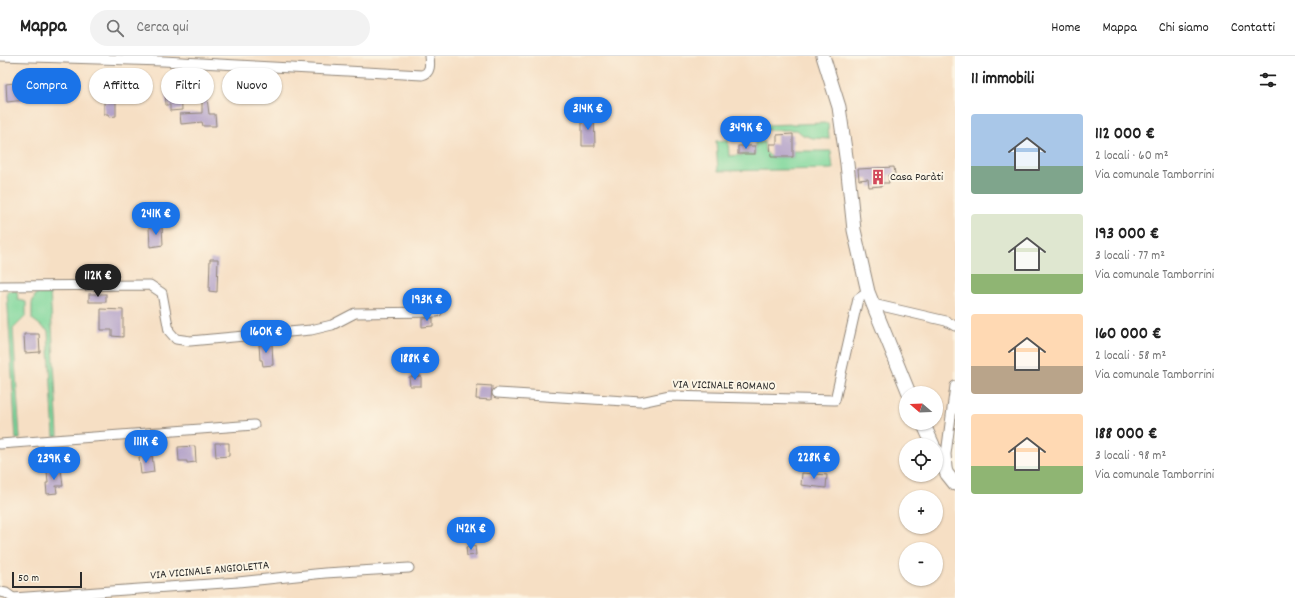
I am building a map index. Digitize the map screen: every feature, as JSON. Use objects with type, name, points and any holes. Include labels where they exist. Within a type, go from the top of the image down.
[{"type":"main road","points":[[824,56],[839,107],[854,230],[868,292],[907,386]]},
{"type":"main road","points":[[943,465],[947,474],[955,484]]},
{"type":"street","points":[[0,56],[163,61],[422,75],[429,70],[430,56]]},
{"type":"street","points":[[0,286],[150,286],[162,293],[169,331],[176,338],[190,341],[311,330],[332,324],[355,312],[437,312]]},
{"type":"street","name":"VIA VICINALE ROMANO","points":[[497,393],[641,402],[669,396],[835,400],[858,299],[868,292]]},
{"type":"street","points":[[873,304],[946,321],[955,326]]},
{"type":"street","points":[[947,474],[946,454],[955,386]]},
{"type":"street","points":[[0,444],[254,425]]},
{"type":"street","name":"VIA VICINALE ANGIOLETTA","points":[[0,592],[6,592],[13,598],[238,582],[325,573],[409,568]]},
{"type":"green space","points":[[828,123],[829,139],[813,138],[803,135],[797,130],[763,130],[763,125]]},
{"type":"green space","points":[[728,140],[729,156],[755,154],[755,142],[764,142],[765,151],[771,157],[793,157],[793,151],[831,151],[833,169],[718,171],[716,141]]},
{"type":"green space","points":[[50,290],[58,436],[54,436],[48,331],[32,319],[32,303],[37,291]]},
{"type":"green space","points":[[7,291],[17,291],[18,300],[26,302],[26,316],[13,329],[20,439],[16,439]]},
{"type":"building","points":[[12,83],[12,101],[7,102],[6,84]]},
{"type":"building","points":[[104,104],[116,104],[116,116],[109,117],[108,114],[104,114]]},
{"type":"building","points":[[182,104],[182,110],[170,111],[170,105],[166,105]]},
{"type":"building","points":[[202,104],[208,104],[209,114],[215,114],[216,126],[203,126],[202,122],[181,124],[180,114],[202,113]]},
{"type":"building","points":[[585,114],[594,114],[595,146],[582,146],[582,120],[585,120]]},
{"type":"building","points":[[793,134],[793,157],[771,157],[770,144],[777,144],[777,135]]},
{"type":"building","points":[[738,146],[755,146],[755,154],[738,154]]},
{"type":"building","name":"Casa Paràti","points":[[894,167],[895,174],[888,175],[889,183],[882,183],[882,186],[869,187],[868,179],[859,180],[858,169]]},
{"type":"building","points":[[162,226],[163,245],[150,247],[149,227]]},
{"type":"building","points":[[210,259],[218,259],[217,292],[209,291]]},
{"type":"building","points":[[89,294],[106,294],[106,302],[89,302]]},
{"type":"building","points":[[101,309],[123,310],[123,337],[112,336],[112,330],[101,330]]},
{"type":"building","points":[[422,318],[433,318],[433,326],[422,327]]},
{"type":"building","points":[[24,334],[39,334],[40,352],[25,353]]},
{"type":"building","points":[[259,344],[272,344],[273,365],[263,366],[262,360],[260,360]]},
{"type":"building","points":[[421,376],[421,386],[410,386],[409,377]]},
{"type":"building","points":[[477,385],[492,386],[491,400],[476,399]]},
{"type":"building","points":[[215,443],[229,443],[229,456],[216,457]]},
{"type":"building","points":[[195,446],[196,462],[187,463],[187,461],[179,461],[178,447]]},
{"type":"building","points":[[152,455],[154,472],[141,474],[139,457]]},
{"type":"building","points":[[61,469],[63,486],[56,486],[57,493],[47,494],[47,471]]},
{"type":"building","points":[[802,473],[827,475],[826,488],[801,485]]},
{"type":"building","points":[[475,546],[476,555],[467,556],[466,547]]},
{"type":"place","name":"Casa Paràti","points":[[878,177]]}]
